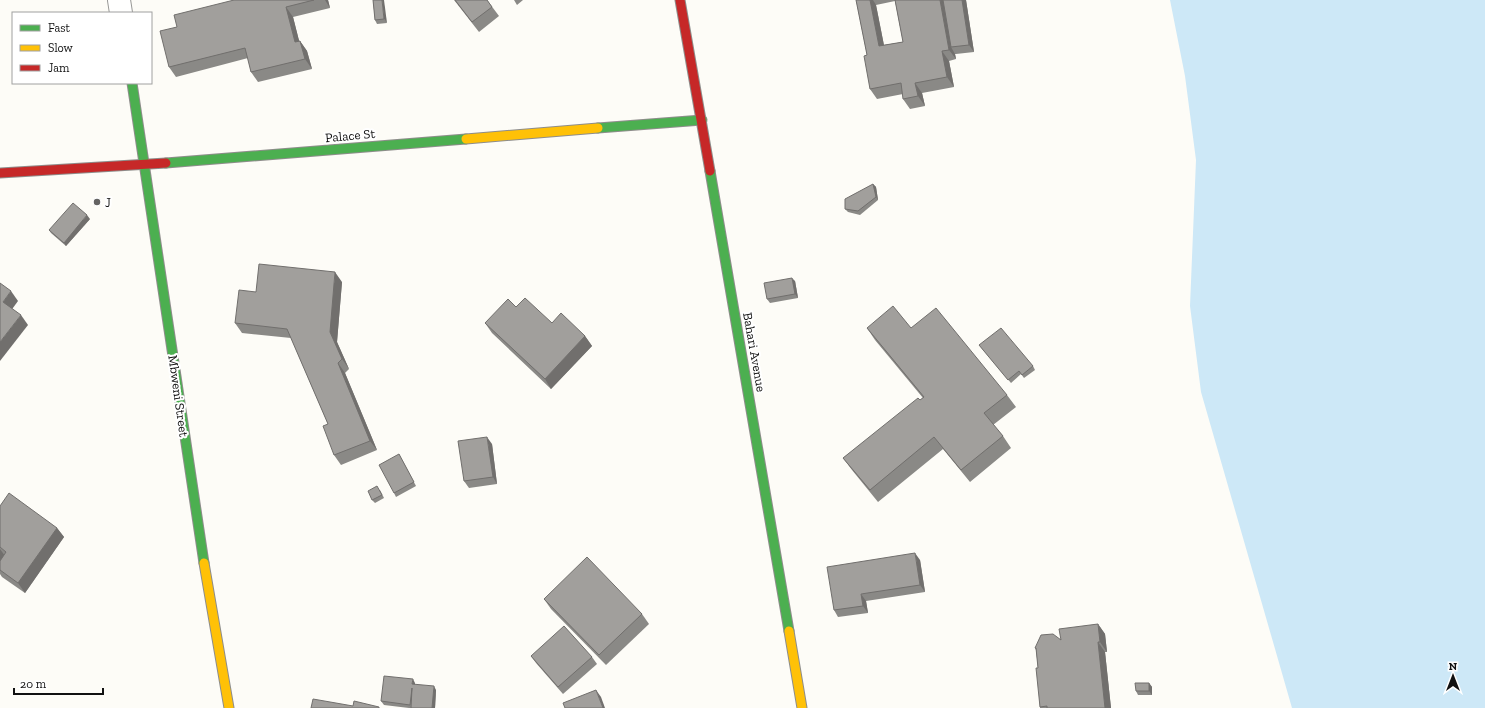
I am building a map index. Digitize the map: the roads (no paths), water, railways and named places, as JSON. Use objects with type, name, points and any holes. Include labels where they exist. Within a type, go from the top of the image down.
[{"type":"street","points":[[119,0],[121,12]]},
{"type":"street","name":"Bahari Avenue","points":[[680,0],[702,120],[802,708]]},
{"type":"street","name":"Mbweni Street","points":[[132,84],[198,525],[229,708]]},
{"type":"street","name":"Palace St","points":[[0,172],[144,165],[702,120]]},
{"type":"water","points":[[1170,0],[1485,0],[1485,708],[1292,708],[1201,392],[1190,306],[1196,160],[1185,76]]},
{"type":"place","name":"J","points":[[97,202]]}]
